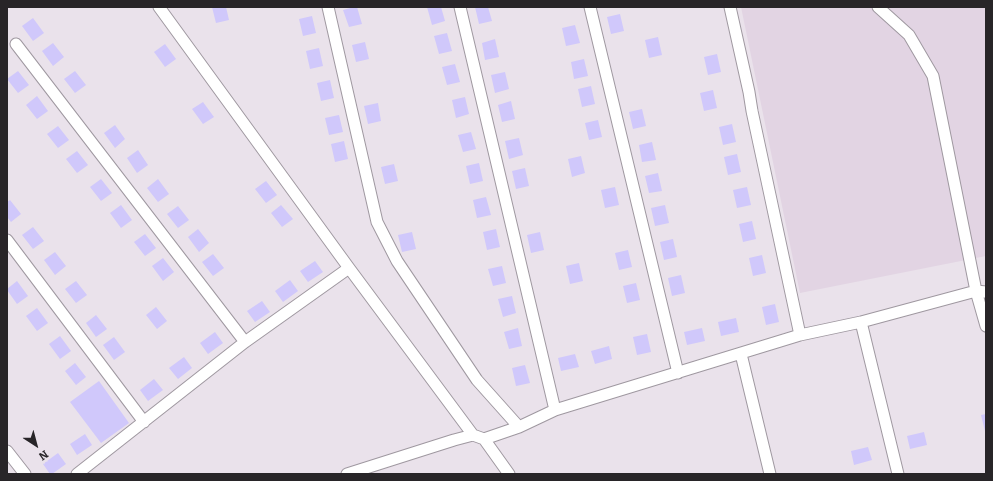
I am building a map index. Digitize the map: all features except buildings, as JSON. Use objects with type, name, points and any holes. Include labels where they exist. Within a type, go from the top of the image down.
[{"type":"street","points":[[159,7],[349,268],[478,437],[509,474]]},
{"type":"street","points":[[328,7],[377,222],[397,261],[477,380],[519,427]]},
{"type":"street","points":[[460,7],[555,410]]},
{"type":"street","points":[[590,7],[678,373]]},
{"type":"street","points":[[730,7],[800,335]]},
{"type":"street","points":[[878,7],[909,35],[934,76],[981,291],[986,326]]},
{"type":"street","points":[[16,44],[245,342]]},
{"type":"street","points":[[7,240],[144,422]]},
{"type":"street","points":[[77,474],[245,342],[349,268]]},
{"type":"street","points":[[348,474],[454,440],[478,437],[519,427],[555,410],[800,335],[861,322],[981,291]]},
{"type":"street","points":[[861,322],[898,474]]},
{"type":"street","points":[[740,354],[770,474]]},
{"type":"street","points":[[7,451],[24,474]]},
{"type":"shaded area","points":[[741,7],[986,7],[986,256],[800,293]]}]
